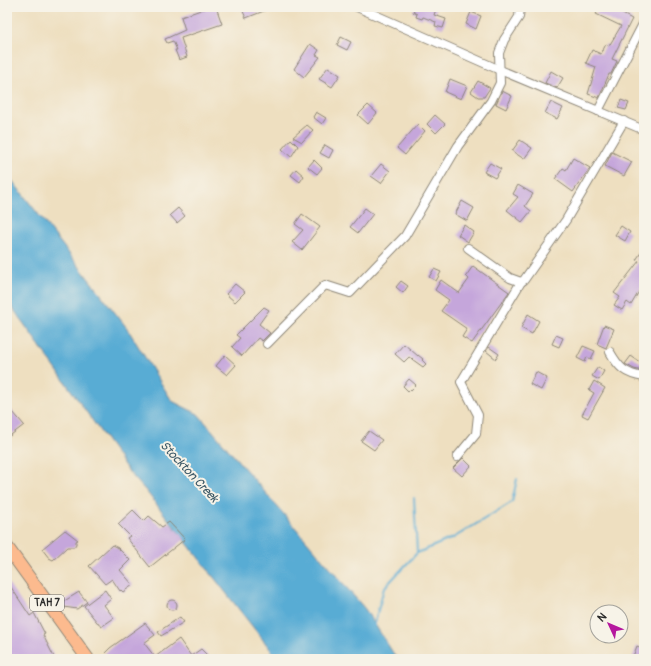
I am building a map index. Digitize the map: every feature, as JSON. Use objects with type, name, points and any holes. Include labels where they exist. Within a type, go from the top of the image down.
[{"type":"highway","name":"TAH 7","points":[[7,547],[88,659]]},
{"type":"street","points":[[357,7],[368,10],[500,70],[644,130]]},
{"type":"street","points":[[266,344],[324,285],[350,293],[404,236],[458,146],[491,101],[500,83],[499,53],[504,40],[519,17],[520,7]]},
{"type":"street","points":[[598,111],[644,22]]},
{"type":"street","points":[[457,457],[476,434],[478,415],[461,382],[520,282],[527,277],[566,220],[624,121]]},
{"type":"street","points":[[468,248],[510,278],[520,282]]},
{"type":"street","points":[[610,352],[617,365],[630,375],[644,377]]},
{"type":"water","name":"Stockton Creek","points":[[7,174],[127,328],[172,401],[198,414],[365,609],[397,659],[278,659],[146,491],[129,472],[7,300]]},
{"type":"building","points":[[209,7],[216,7],[222,24],[181,38],[187,57],[179,60],[173,41],[167,43],[165,39],[185,30],[181,17]]},
{"type":"building","points":[[241,7],[274,7],[246,18]]},
{"type":"building","points":[[415,7],[431,7],[436,9],[434,15],[446,19],[443,28],[435,26],[436,22],[423,17],[422,19],[416,17],[417,14],[413,12]]},
{"type":"building","points":[[600,7],[616,7],[615,10],[632,19],[612,59],[617,61],[611,74],[609,74],[599,98],[588,94],[596,67],[586,63],[592,50],[601,54],[606,44],[609,46],[621,26],[596,14]]},
{"type":"building","points":[[471,12],[481,16],[476,29],[466,24]]},
{"type":"building","points":[[341,37],[351,42],[347,50],[337,45]]},
{"type":"building","points":[[310,44],[319,50],[316,55],[320,57],[304,77],[294,69]]},
{"type":"building","points":[[328,67],[340,75],[332,87],[319,79]]},
{"type":"building","points":[[551,71],[563,78],[557,88],[545,83]]},
{"type":"building","points":[[450,79],[467,86],[461,99],[445,92]]},
{"type":"building","points":[[478,81],[490,88],[484,97],[478,97],[471,92]]},
{"type":"building","points":[[502,91],[512,96],[506,109],[496,104]]},
{"type":"building","points":[[621,100],[629,103],[626,110],[618,108]]},
{"type":"building","points":[[551,102],[563,108],[557,119],[545,113]]},
{"type":"building","points":[[368,105],[377,113],[368,124],[358,115]]},
{"type":"building","points":[[316,112],[326,118],[322,124],[313,117]]},
{"type":"building","points":[[435,115],[445,124],[436,133],[427,124]]},
{"type":"building","points":[[418,124],[425,131],[405,155],[397,148]]},
{"type":"building","points":[[307,125],[313,130],[302,142],[293,137]]},
{"type":"building","points":[[291,139],[298,146],[291,157],[282,149]]},
{"type":"building","points":[[520,140],[532,148],[524,159],[512,151]]},
{"type":"building","points":[[325,145],[333,150],[329,158],[320,153]]},
{"type":"building","points":[[612,152],[632,162],[624,176],[605,166]]},
{"type":"building","points":[[573,158],[590,168],[573,192],[555,179],[563,168],[566,170]]},
{"type":"building","points":[[314,160],[322,168],[317,174],[308,167]]},
{"type":"building","points":[[490,163],[501,169],[495,178],[484,172]]},
{"type":"building","points":[[381,164],[390,171],[381,183],[371,176]]},
{"type":"building","points":[[296,169],[304,176],[300,182],[291,175]]},
{"type":"building","points":[[518,185],[533,194],[525,206],[531,211],[522,222],[507,210],[518,197],[513,194]]},
{"type":"building","points":[[462,201],[474,208],[467,221],[455,214]]},
{"type":"building","points":[[178,208],[185,216],[177,223],[170,215]]},
{"type":"building","points":[[365,208],[373,214],[358,233],[350,227]]},
{"type":"building","points":[[302,214],[320,227],[302,250],[292,242],[303,230],[295,224]]},
{"type":"building","points":[[464,225],[474,232],[468,242],[458,235]]},
{"type":"building","points":[[621,226],[630,232],[625,241],[615,235]]},
{"type":"building","points":[[644,248],[644,283],[631,305],[627,302],[622,310],[614,305],[620,297],[614,293],[639,261],[636,260]]},
{"type":"building","points":[[473,266],[509,292],[472,343],[462,337],[467,329],[441,311],[449,300],[435,290],[441,280],[459,293],[469,279],[466,276]]},
{"type":"building","points":[[434,269],[441,272],[436,281],[429,277]]},
{"type":"building","points":[[401,281],[408,286],[403,293],[396,287]]},
{"type":"building","points":[[235,284],[245,292],[235,302],[226,294]]},
{"type":"building","points":[[264,307],[269,310],[259,324],[270,333],[262,341],[258,338],[242,356],[232,347],[240,338],[236,335]]},
{"type":"building","points":[[528,314],[539,321],[532,334],[521,328]]},
{"type":"building","points":[[604,325],[614,329],[606,348],[597,344]]},
{"type":"building","points":[[556,335],[563,338],[559,347],[552,344]]},
{"type":"building","points":[[404,344],[423,359],[422,360],[426,364],[423,367],[409,357],[404,362],[395,354]]},
{"type":"building","points":[[583,346],[595,351],[591,359],[587,357],[585,362],[577,358]]},
{"type":"building","points":[[489,347],[499,354],[496,359],[486,351]]},
{"type":"building","points":[[225,355],[236,365],[227,375],[216,366]]},
{"type":"building","points":[[631,356],[644,365],[643,371],[634,369],[625,364]]},
{"type":"building","points":[[598,367],[604,371],[599,380],[592,376]]},
{"type":"building","points":[[536,372],[547,378],[541,390],[530,384]]},
{"type":"building","points":[[409,379],[416,385],[409,392],[403,386]]},
{"type":"building","points":[[594,381],[605,388],[588,418],[582,415],[594,393],[589,390]]},
{"type":"building","points":[[7,405],[24,425],[7,438]]},
{"type":"building","points":[[369,431],[382,440],[374,450],[361,441]]},
{"type":"building","points":[[463,458],[471,466],[462,476],[453,468]]},
{"type":"building","points":[[133,510],[144,521],[149,516],[162,527],[169,522],[185,539],[150,567],[127,538],[130,536],[118,524]]},
{"type":"building","points":[[65,530],[78,540],[76,541],[74,547],[67,547],[53,560],[49,558],[42,549]]},
{"type":"building","points":[[112,545],[118,548],[130,560],[120,570],[133,585],[123,592],[121,590],[120,591],[112,579],[105,584],[89,566]]},
{"type":"building","points":[[7,581],[30,616],[34,613],[45,634],[43,635],[55,659],[7,659]]},
{"type":"building","points":[[105,590],[111,599],[104,605],[114,618],[101,627],[84,606]]},
{"type":"building","points":[[79,592],[87,602],[77,609],[64,607],[61,603]]},
{"type":"building","points":[[170,600],[174,600],[176,601],[176,609],[170,610],[167,607],[167,603]]},
{"type":"building","points":[[180,617],[184,622],[161,636],[158,632]]},
{"type":"building","points":[[145,623],[155,635],[144,643],[155,657],[179,639],[191,656],[201,649],[211,659],[99,659],[110,648]]},
{"type":"building","points":[[637,646],[644,649],[644,659],[632,659]]},
{"type":"waterway","points":[[374,625],[384,588],[417,553],[455,537],[512,502],[517,479]]},
{"type":"waterway","points":[[414,498],[417,553]]}]
